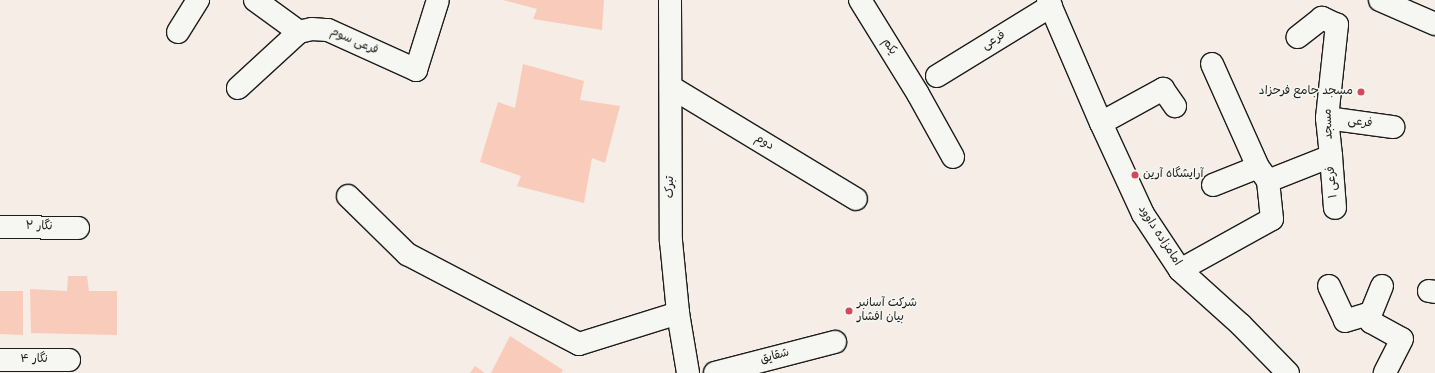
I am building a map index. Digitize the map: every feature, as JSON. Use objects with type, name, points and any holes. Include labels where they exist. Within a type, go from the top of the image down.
[{"type":"street","points":[[178,32],[198,0]]},
{"type":"street","points":[[238,88],[299,32],[255,0]]},
{"type":"street","name":"فرعی سوم","points":[[299,32],[312,29],[328,30],[416,70],[438,0]]},
{"type":"street","name":"تبرک","points":[[670,0],[671,241],[678,313],[688,373]]},
{"type":"street","name":"یکم","points":[[860,0],[918,94],[952,157]]},
{"type":"street","points":[[1380,0],[1435,24]]},
{"type":"street","name":"فرعی","points":[[937,76],[1050,3]]},
{"type":"street","name":"امامزاده داوود","points":[[1050,3],[1101,123],[1142,214],[1180,270],[1241,325],[1288,373]]},
{"type":"street","name":"مسجد","points":[[1213,185],[1263,174],[1331,156],[1327,118],[1336,25],[1322,18],[1298,37]]},
{"type":"street","points":[[1180,270],[1272,219],[1263,174],[1212,64]]},
{"type":"street","name":"دوم","points":[[671,87],[856,199]]},
{"type":"street","points":[[1101,123],[1162,89],[1175,106]]},
{"type":"street","name":"فرعی","points":[[1327,118],[1393,127]]},
{"type":"street","name":"فرعی ۱","points":[[1331,156],[1335,208]]},
{"type":"street","points":[[348,196],[407,254],[579,344],[678,313]]},
{"type":"street","name":"نگار ۲","points":[[0,227],[78,228]]},
{"type":"street","points":[[1328,286],[1345,321],[1371,313]]},
{"type":"street","points":[[1382,286],[1371,313],[1371,322],[1402,339],[1385,373]]},
{"type":"street","name":"شقایق","points":[[715,373],[835,342]]},
{"type":"street","name":"نگار ۴","points":[[0,360],[69,360]]},
{"type":"building","points":[[503,0],[604,0],[602,30],[533,19],[537,9]]},
{"type":"building","points":[[523,64],[584,81],[580,100],[620,106],[605,163],[592,158],[584,203],[517,186],[521,176],[480,162],[498,102],[515,108]]},
{"type":"building","points":[[68,276],[87,276],[89,291],[117,291],[117,335],[31,333],[30,289],[67,291]]},
{"type":"building","points":[[0,291],[23,291],[23,335],[0,334]]},
{"type":"building","points":[[510,336],[563,370],[562,373],[491,373]]},
{"type":"building","points":[[475,366],[485,373],[470,373]]},
{"type":"place","name":"مسجد جامع فرحزاد","points":[[1361,92]]},
{"type":"place","name":"آرایشگاه آرین","points":[[1135,175]]},
{"type":"place","name":"شرکت آسانبر بیان افشار","points":[[849,311]]}]
